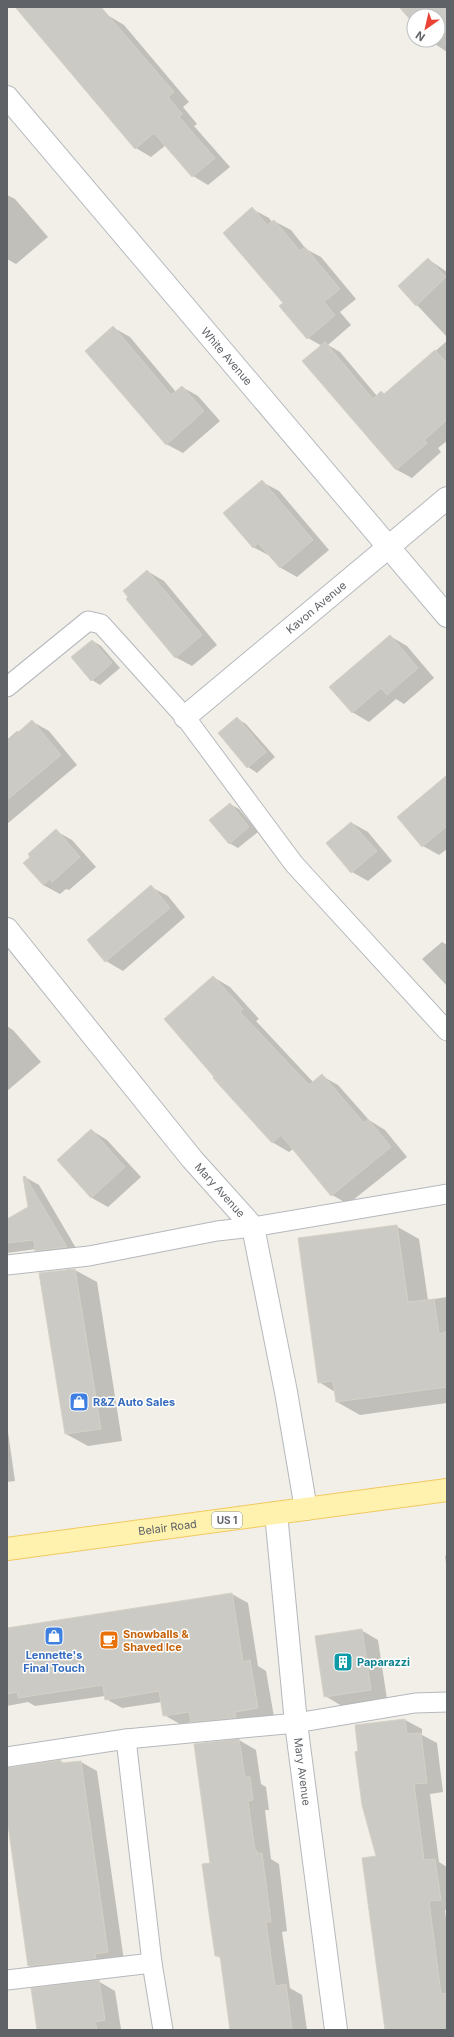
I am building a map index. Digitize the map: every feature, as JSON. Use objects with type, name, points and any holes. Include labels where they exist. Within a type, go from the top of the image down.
[{"type":"main road","name":"Belair Road","points":[[7,1549],[447,1490]]},
{"type":"street","name":"White Avenue","points":[[7,97],[447,616]]},
{"type":"street","name":"Kavon Avenue","points":[[185,717],[447,498]]},
{"type":"street","name":"Mary Avenue","points":[[7,929],[192,1159],[253,1227],[286,1392],[306,1509]]},
{"type":"street","name":"Mary Avenue","points":[[276,1513],[296,1723],[336,2030]]},
{"type":"lane","points":[[7,687],[88,621],[101,624],[185,717],[294,864],[447,1031]]},
{"type":"lane","points":[[7,1265],[89,1256],[210,1232],[253,1227],[447,1194]]},
{"type":"lane","points":[[7,1757],[126,1739],[296,1723],[415,1703],[447,1702]]},
{"type":"lane","points":[[126,1739],[152,1963],[163,2030]]},
{"type":"lane","points":[[7,1980],[152,1963]]},
{"type":"building","points":[[15,7],[101,7],[174,92],[168,97],[182,114],[179,117],[215,158],[192,177],[154,133],[135,149]]},
{"type":"building","points":[[399,7],[447,7],[447,30],[446,31],[446,8],[406,8],[406,15]]},
{"type":"building","points":[[252,207],[267,225],[274,220],[300,251],[305,247],[340,289],[324,302],[335,315],[307,339],[279,306],[283,303],[223,233]]},
{"type":"building","points":[[428,258],[446,277],[416,306],[398,286]]},
{"type":"building","points":[[113,326],[171,395],[182,386],[204,411],[166,445],[85,351]]},
{"type":"building","points":[[325,342],[373,399],[381,391],[384,394],[435,350],[447,363],[447,420],[424,440],[427,443],[396,470],[302,361]]},
{"type":"building","points":[[262,480],[313,540],[280,568],[258,543],[253,548],[223,513]]},
{"type":"building","points":[[147,570],[202,635],[175,658],[126,599],[128,597],[123,591]]},
{"type":"building","points":[[390,635],[418,668],[387,695],[381,688],[352,713],[329,687]]},
{"type":"building","points":[[92,640],[112,663],[91,681],[71,657]]},
{"type":"building","points":[[237,717],[266,752],[247,768],[218,733]]},
{"type":"building","points":[[32,720],[61,755],[7,800],[7,742]]},
{"type":"building","points":[[447,775],[447,826],[422,847],[397,817]]},
{"type":"building","points":[[230,803],[249,827],[229,844],[209,820]]},
{"type":"building","points":[[351,822],[377,851],[351,873],[326,843]]},
{"type":"building","points":[[56,829],[80,857],[52,882],[50,879],[43,885],[23,863],[30,857],[28,854]]},
{"type":"building","points":[[151,885],[170,908],[105,962],[87,940]]},
{"type":"building","points":[[213,976],[243,1009],[240,1012],[309,1085],[322,1074],[364,1123],[368,1119],[391,1147],[331,1196],[281,1135],[272,1143],[213,1078],[214,1077],[164,1019]]},
{"type":"building","points":[[91,1129],[125,1167],[91,1198],[57,1160]]},
{"type":"building","points":[[25,1176],[67,1247],[35,1251],[34,1240],[7,1243],[7,1219],[28,1207],[23,1177]]},
{"type":"building","points":[[397,1225],[408,1302],[434,1299],[439,1334],[447,1332],[447,1387],[336,1402],[333,1381],[318,1383],[298,1238]]},
{"type":"building","points":[[75,1269],[101,1429],[65,1434],[39,1273]]},
{"type":"building","points":[[232,1593],[243,1662],[250,1660],[258,1708],[235,1712],[236,1718],[191,1722],[189,1712],[163,1716],[159,1691],[105,1700],[103,1685],[18,1698],[17,1692],[7,1694],[7,1628]]},
{"type":"building","name":"Paparazzi","points":[[362,1629],[371,1690],[324,1697],[315,1636]]},
{"type":"building","points":[[405,1719],[407,1734],[421,1733],[427,1783],[414,1784],[424,1860],[435,1859],[441,1900],[429,1901],[441,1994],[447,1993],[447,2030],[385,2030],[362,1858],[376,1856],[362,1805],[355,1752],[358,1751],[355,1725]]},
{"type":"building","points":[[239,1739],[245,1777],[250,1777],[253,1800],[248,1801],[255,1851],[257,1851],[257,1854],[262,1853],[271,1922],[266,1922],[275,1986],[286,1984],[292,2030],[230,2030],[220,1956],[215,1956],[202,1864],[210,1863],[194,1744]]},
{"type":"building","points":[[61,1760],[61,1763],[81,1761],[108,1952],[95,1954],[96,1959],[28,1966],[7,1818],[7,1768]]},
{"type":"building","points":[[99,1980],[105,2020],[95,2022],[97,2030],[37,2030],[31,1988]]},
{"type":"place","name":"R&Z Auto Sales","points":[[79,1402]]},
{"type":"place","name":"Lennette's Final Touch","points":[[54,1636]]},
{"type":"place","name":"Snowballs & Shaved Ice","points":[[109,1640]]},
{"type":"place","name":"Paparazzi","points":[[343,1662]]}]
